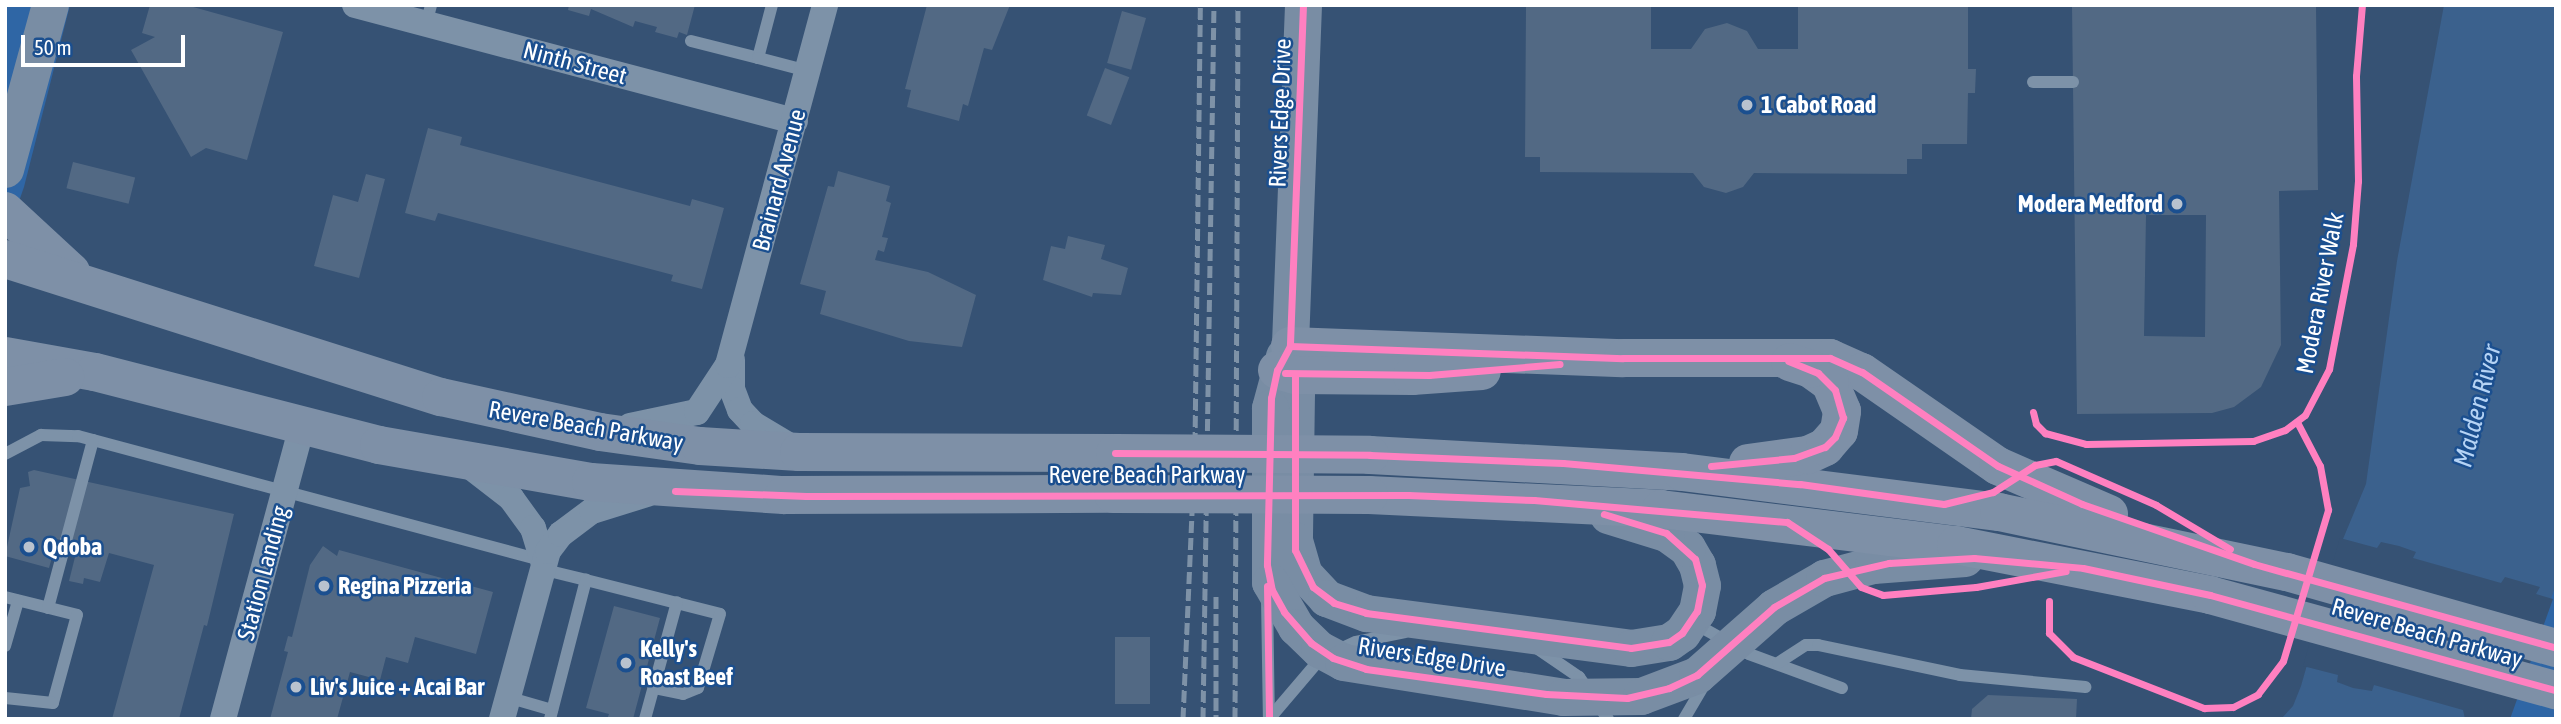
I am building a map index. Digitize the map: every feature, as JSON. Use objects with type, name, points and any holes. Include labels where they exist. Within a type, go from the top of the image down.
[{"type":"highway","points":[[5,211],[55,261],[89,286]]},
{"type":"highway","name":"Revere Beach Parkway","points":[[5,259],[463,403],[600,432],[710,447],[799,452],[1370,455],[1643,468],[1800,484],[1999,512],[2254,564],[2556,648]]},
{"type":"highway","name":"Revere Beach Parkway","points":[[5,356],[56,363],[302,427],[465,462],[675,491],[806,496],[1113,494],[1492,498],[1809,524],[2084,568],[2243,603],[2556,690]]},
{"type":"highway","points":[[1288,364],[1429,375],[1623,358],[1810,356],[1844,362],[2019,477],[2152,530],[2254,564]]},
{"type":"highway","points":[[1643,468],[1794,458],[1831,442],[1843,418],[1830,383],[1803,366],[1763,358]]},
{"type":"highway","points":[[5,387],[64,377],[144,384]]},
{"type":"main road","points":[[5,169],[50,5]]},
{"type":"main road","name":"Rivers Edge Drive","points":[[1303,5],[1288,364],[1294,541],[1308,580],[1326,598],[1354,611],[1639,648],[1669,642],[1692,622]]},
{"type":"main road","name":"Rivers Edge Drive","points":[[1288,364],[1270,408],[1267,565],[1279,605],[1304,635],[1327,655],[1366,669],[1603,709],[1627,698],[1669,688],[1709,666],[1785,599],[1824,578],[1858,568],[1953,558],[2084,568]]},
{"type":"main road","points":[[1492,498],[1597,513],[1666,533],[1686,548],[1700,571],[1700,600],[1692,622]]},
{"type":"street","name":"Brainard Avenue","points":[[600,432],[687,417],[725,387],[825,5]]},
{"type":"street","name":"Ninth Street","points":[[359,6],[428,15],[795,121]]},
{"type":"street","points":[[725,387],[753,424],[799,452]]},
{"type":"street","name":"Station Landing","points":[[223,719],[302,427]]},
{"type":"street","points":[[465,462],[511,498],[533,528],[542,565]]},
{"type":"street","points":[[505,708],[542,565],[561,534],[592,511],[623,499],[675,491]]},
{"type":"lane","points":[[758,58],[772,5]]},
{"type":"lane","points":[[691,41],[808,71]]},
{"type":"lane","points":[[2033,82],[2073,82]]},
{"type":"lane","points":[[5,454],[41,435],[93,440],[285,492],[586,580],[720,614],[703,681],[692,692],[654,688]]},
{"type":"lane","points":[[48,608],[93,440]]},
{"type":"lane","points":[[1267,565],[1269,719]]},
{"type":"lane","points":[[505,708],[551,714],[586,580]]},
{"type":"lane","points":[[5,646],[12,599],[76,615],[53,703],[5,698]]},
{"type":"lane","points":[[645,719],[677,602]]},
{"type":"lane","points":[[1692,622],[1731,645],[1842,688]]},
{"type":"lane","points":[[1269,719],[1308,669],[1327,655],[1376,637],[1467,627],[1546,653],[1579,677],[1603,709]]},
{"type":"lane","points":[[1684,719],[1731,645]]},
{"type":"lane","points":[[1778,663],[1806,645],[1960,675],[2085,687]]},
{"type":"shaded area","points":[[5,5],[70,5],[24,187],[5,241]]},
{"type":"shaded area","points":[[2556,585],[2556,719],[2506,719],[2540,617]]},
{"type":"water","name":"Malden River","points":[[2444,5],[2556,5],[2556,585],[2506,719],[2281,719],[2293,706],[2301,686],[2343,539],[2366,484],[2397,261]]},
{"type":"pier","points":[[2340,538],[2377,548],[2381,542],[2399,546],[2416,552],[2413,558],[2501,583],[2505,577],[2540,587],[2536,594],[2553,599],[2510,719],[2465,719],[2463,710],[2374,685],[2372,691],[2353,688],[2337,682],[2338,675],[2303,666]]},
{"type":"building","points":[[150,5],[186,5],[283,32],[247,160],[206,148],[191,157],[131,50],[155,37],[142,33]]},
{"type":"building","points":[[569,5],[695,5],[687,35],[679,32],[677,38],[655,32],[657,27],[635,21],[633,27],[591,9],[589,16],[568,10]]},
{"type":"building","points":[[927,5],[1010,5],[992,50],[984,48],[968,106],[963,104],[959,121],[907,107],[911,90],[905,89]]},
{"type":"building","name":"1 Cabot Road","points":[[1526,5],[1651,5],[1651,49],[1691,49],[1705,29],[1727,23],[1747,31],[1758,49],[1798,49],[1798,5],[1968,5],[1968,69],[1976,69],[1975,93],[1968,93],[1967,144],[1922,144],[1922,159],[1907,159],[1907,174],[1754,173],[1743,187],[1726,193],[1704,187],[1693,173],[1540,172],[1540,157],[1525,157]]},
{"type":"building","name":"Modera Medford","points":[[2072,5],[2316,5],[2318,190],[2279,191],[2281,345],[2261,387],[2234,407],[2212,413],[2077,414]],"holes":[[[2146,215],[2206,215],[2205,337],[2144,336]]]},
{"type":"building","points":[[1122,11],[1146,18],[1131,70],[1107,63]]},
{"type":"building","points":[[1105,68],[1129,77],[1111,125],[1087,116]]},
{"type":"building","points":[[428,128],[462,137],[460,145],[690,206],[692,199],[724,208],[702,289],[671,281],[673,275],[438,213],[435,221],[405,213]]},
{"type":"building","points":[[73,162],[135,177],[129,204],[66,188]]},
{"type":"building","points":[[838,171],[890,186],[886,201],[891,203],[882,237],[888,238],[884,252],[878,250],[875,260],[928,272],[976,295],[962,347],[909,341],[820,314],[826,291],[800,284],[828,186],[834,187]]},
{"type":"building","points":[[366,174],[385,179],[359,278],[314,266],[333,195],[358,202]]},
{"type":"building","points":[[1068,236],[1105,245],[1101,259],[1128,268],[1121,295],[1093,293],[1092,297],[1043,280],[1051,246],[1065,249]]},
{"type":"building","points":[[34,470],[234,514],[207,626],[204,625],[179,719],[112,719],[154,565],[109,553],[100,582],[84,578],[83,584],[69,581],[78,545],[57,539],[49,568],[5,556],[20,488],[30,486],[28,472]]},
{"type":"building","points":[[323,546],[337,556],[339,550],[493,592],[476,654],[415,637],[408,663],[386,657],[380,680],[350,672],[337,719],[270,719],[288,652],[284,651],[288,636],[292,637],[310,565]]},
{"type":"building","points":[[614,606],[660,618],[633,719],[607,719],[609,714],[586,708]]},
{"type":"building","points":[[1115,637],[1150,637],[1150,704],[1115,704]]},
{"type":"building","points":[[1988,695],[2077,699],[2076,719],[1971,719],[1972,709]]},
{"type":"railway","points":[[1183,719],[1195,444],[1200,5]]},
{"type":"railway","points":[[1203,719],[1214,5]]},
{"type":"railway","points":[[1235,719],[1238,5]]},
{"type":"railway","points":[[1216,596],[1216,719]]},
{"type":"cycle path","points":[[1303,5],[1290,346],[1277,370],[1271,398],[1267,565],[1272,590],[1284,612],[1311,643],[1333,658],[1366,669],[1546,694],[1627,698],[1669,688],[1697,675],[1774,607],[1824,578],[1889,563],[1974,558],[2083,568],[2210,595],[2556,690]]},
{"type":"cycle path","name":"Modera River Walk","points":[[2033,412],[2036,424],[2045,433],[2086,444],[2253,441],[2285,430],[2305,415],[2329,369],[2353,244],[2358,181],[2356,76],[2362,5]]},
{"type":"cycle path","points":[[1290,346],[1623,358],[1830,358],[1862,372],[1998,466],[2082,504],[2254,564],[2556,648]]},
{"type":"cycle path","points":[[1711,466],[1794,458],[1825,447],[1835,437],[1843,418],[1835,390],[1818,373],[1788,361]]},
{"type":"cycle path","points":[[1285,373],[1429,375],[1560,364]]},
{"type":"cycle path","points":[[1295,375],[1295,550],[1313,587],[1334,603],[1366,613],[1631,648],[1669,642],[1682,633],[1697,611],[1702,585],[1695,559],[1666,533],[1604,514]]},
{"type":"cycle path","points":[[2049,601],[2049,633],[2073,657],[2204,708],[2233,707],[2258,694],[2283,661],[2328,510],[2320,466],[2297,422]]},
{"type":"cycle path","points":[[1115,453],[1370,455],[1563,463],[1800,484],[1944,504],[1993,492],[2035,465],[2056,461],[2156,505],[2230,549]]},
{"type":"cycle path","points":[[675,491],[806,496],[1408,495],[1534,500],[1787,522],[1828,549],[1861,587],[1883,595],[1976,587],[2066,571]]},
{"type":"cycle path","points":[[1267,586],[1269,719]]},
{"type":"place","name":"1 Cabot Road","points":[[1747,105]]},
{"type":"place","name":"Modera Medford","points":[[2177,204]]},
{"type":"place","name":"Qdoba","points":[[29,547]]},
{"type":"place","name":"Regina Pizzeria","points":[[324,586]]},
{"type":"place","name":"Kelly's Roast Beef","points":[[626,663]]},
{"type":"place","name":"Liv's Juice + Acai Bar","points":[[296,687]]}]
